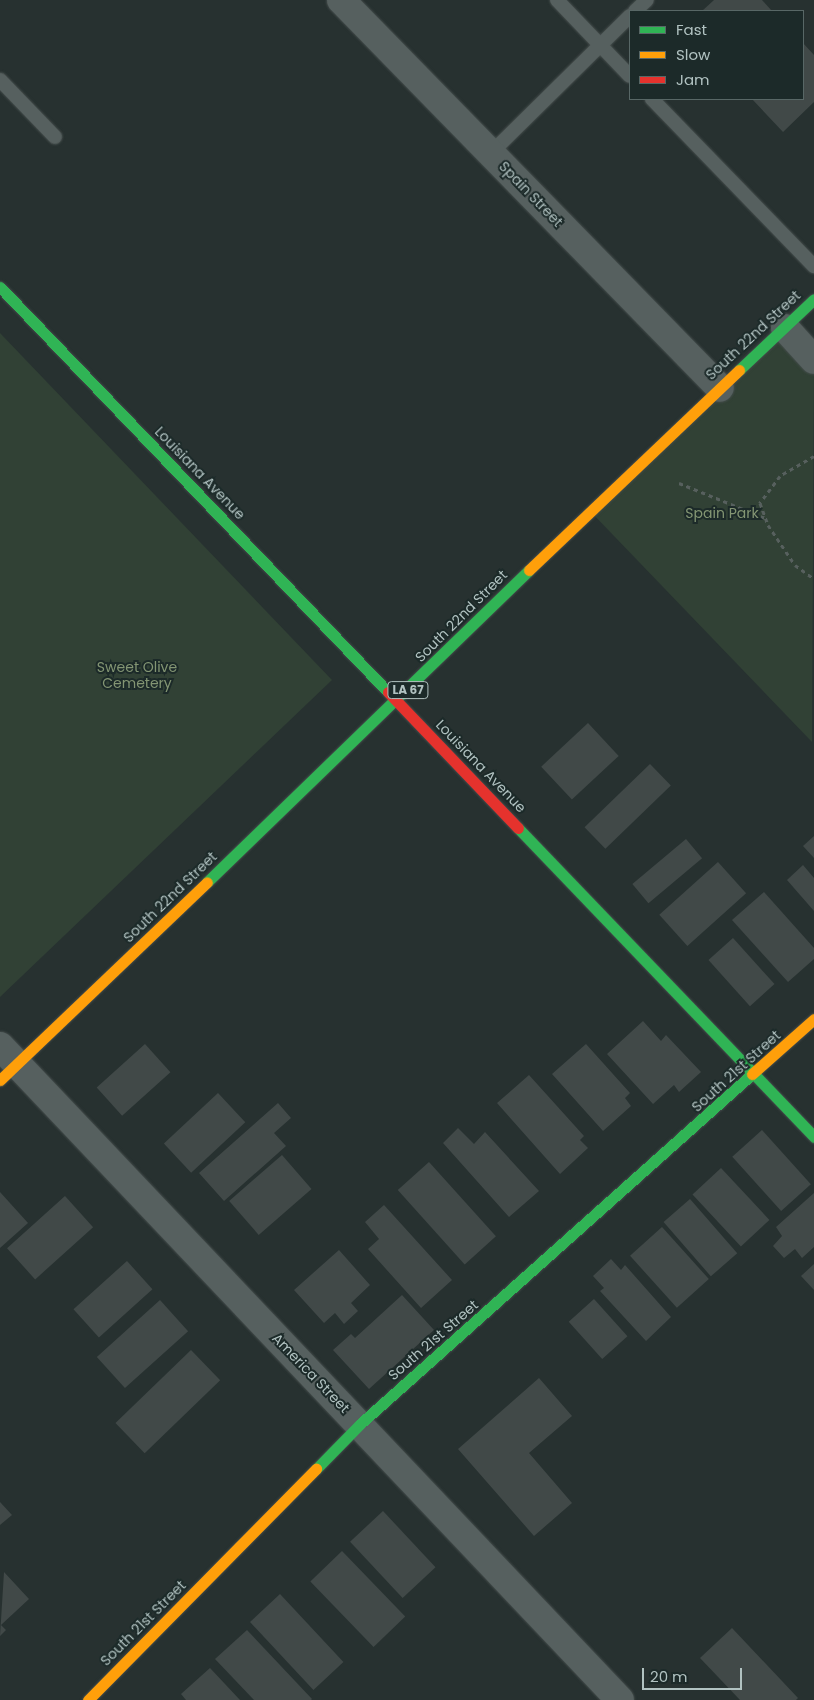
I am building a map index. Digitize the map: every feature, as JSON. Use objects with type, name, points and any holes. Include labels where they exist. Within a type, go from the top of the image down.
[{"type":"street","name":"Spain Street","points":[[341,0],[720,388]]},
{"type":"street","name":"Louisiana Avenue","points":[[0,287],[398,700],[814,1137]]},
{"type":"street","name":"South 22nd Street","points":[[6,1063],[398,700],[589,510],[814,299]]},
{"type":"street","points":[[785,328],[814,360]]},
{"type":"street","name":"South 21st Street","points":[[88,1700],[360,1424],[755,1076],[814,1019]]},
{"type":"street","name":"America Street","points":[[6,1063],[360,1424],[620,1700]]},
{"type":"lane","points":[[557,0],[629,75]]},
{"type":"lane","points":[[636,10],[647,0]]},
{"type":"lane","points":[[491,153],[629,17]]},
{"type":"lane","points":[[0,80],[55,137]]},
{"type":"lane","points":[[653,100],[814,266]]},
{"type":"path","points":[[814,456],[780,476],[760,503],[766,518],[795,565],[814,579]]},
{"type":"path","points":[[679,483],[766,518]]},
{"type":"green space","name":"Spain Park","points":[[785,328],[814,359],[812,742],[589,510]]},
{"type":"green space","name":"Sweet Olive Cemetery","points":[[0,333],[332,680],[0,997]]},
{"type":"building","points":[[714,0],[762,0],[771,10],[703,10]]},
{"type":"building","points":[[804,44],[814,55],[814,102],[783,132],[753,100],[804,100]]},
{"type":"building","points":[[588,723],[619,756],[572,800],[541,767]]},
{"type":"building","points":[[650,764],[671,786],[605,849],[585,827]]},
{"type":"building","points":[[814,836],[814,858],[803,846]]},
{"type":"building","points":[[686,839],[702,858],[648,903],[632,884]]},
{"type":"building","points":[[718,862],[746,893],[687,946],[659,915]]},
{"type":"building","points":[[803,865],[814,878],[814,911],[787,880]]},
{"type":"building","points":[[764,892],[814,948],[814,959],[788,982],[732,920]]},
{"type":"building","points":[[733,938],[774,984],[750,1006],[708,960]]},
{"type":"building","points":[[643,1021],[661,1041],[666,1035],[701,1072],[679,1092],[674,1085],[653,1104],[607,1054]]},
{"type":"building","points":[[145,1044],[170,1072],[122,1116],[97,1087]]},
{"type":"building","points":[[586,1044],[630,1093],[625,1098],[631,1106],[603,1131],[552,1074]]},
{"type":"building","points":[[529,1075],[584,1136],[580,1140],[588,1148],[560,1174],[497,1103]]},
{"type":"building","points":[[218,1093],[245,1122],[191,1173],[164,1143]]},
{"type":"building","points":[[278,1103],[291,1118],[274,1133],[286,1146],[224,1201],[199,1173]]},
{"type":"building","points":[[458,1128],[474,1144],[485,1132],[539,1191],[509,1217],[443,1143]]},
{"type":"building","points":[[762,1130],[811,1184],[781,1211],[732,1157]]},
{"type":"building","points":[[282,1155],[312,1189],[259,1235],[229,1201]]},
{"type":"building","points":[[429,1162],[496,1236],[465,1264],[398,1190]]},
{"type":"building","points":[[721,1168],[769,1220],[741,1247],[692,1195]]},
{"type":"building","points":[[0,1192],[28,1223],[0,1248]]},
{"type":"building","points":[[814,1193],[814,1247],[802,1258],[795,1249],[784,1258],[773,1246],[782,1236],[776,1227]]},
{"type":"building","points":[[65,1196],[93,1227],[35,1279],[7,1248]]},
{"type":"building","points":[[690,1199],[737,1253],[711,1276],[664,1222]]},
{"type":"building","points":[[384,1205],[452,1280],[421,1308],[368,1249],[379,1239],[365,1222]]},
{"type":"building","points":[[662,1227],[709,1279],[677,1308],[630,1256]]},
{"type":"building","points":[[339,1250],[370,1285],[351,1303],[358,1311],[344,1324],[335,1313],[324,1323],[294,1290]]},
{"type":"building","points":[[611,1259],[621,1270],[625,1265],[671,1317],[646,1341],[600,1291],[604,1288],[593,1276]]},
{"type":"building","points":[[127,1261],[152,1289],[99,1337],[73,1309]]},
{"type":"building","points":[[814,1264],[814,1290],[801,1276]]},
{"type":"building","points":[[402,1295],[434,1330],[369,1389],[333,1350],[351,1334],[355,1338]]},
{"type":"building","points":[[594,1299],[627,1336],[602,1359],[569,1322]]},
{"type":"building","points":[[160,1300],[188,1331],[125,1388],[97,1357]]},
{"type":"building","points":[[191,1350],[220,1380],[145,1453],[115,1423]]},
{"type":"building","points":[[539,1378],[572,1416],[529,1453],[572,1503],[534,1536],[458,1449]]},
{"type":"building","points":[[0,1502],[12,1515],[0,1525]]},
{"type":"building","points":[[383,1511],[436,1567],[403,1598],[350,1542]]},
{"type":"building","points":[[342,1551],[405,1616],[374,1647],[310,1582]]},
{"type":"building","points":[[4,1572],[29,1599],[1,1625],[6,1630],[0,1636]]},
{"type":"building","points":[[280,1594],[343,1662],[313,1690],[250,1622]]},
{"type":"building","points":[[732,1628],[798,1698],[796,1700],[740,1700],[700,1658]]},
{"type":"building","points":[[247,1630],[311,1700],[254,1700],[215,1659]]},
{"type":"building","points":[[210,1668],[240,1700],[186,1700],[181,1694]]},
{"type":"traffic: fast","points":[[0,287],[388,692]]},
{"type":"traffic: fast","points":[[739,370],[814,299]]},
{"type":"traffic: fast","points":[[207,882],[529,570]]},
{"type":"traffic: fast","points":[[518,828],[814,1137]]},
{"type":"traffic: fast","points":[[316,1469],[360,1424],[752,1074]]},
{"type":"traffic: slow","points":[[529,570],[739,370]]},
{"type":"traffic: slow","points":[[0,1080],[207,882]]},
{"type":"traffic: slow","points":[[752,1074],[814,1019]]},
{"type":"traffic: slow","points":[[88,1700],[316,1469]]},
{"type":"traffic: jam","points":[[388,692],[518,828]]}]
